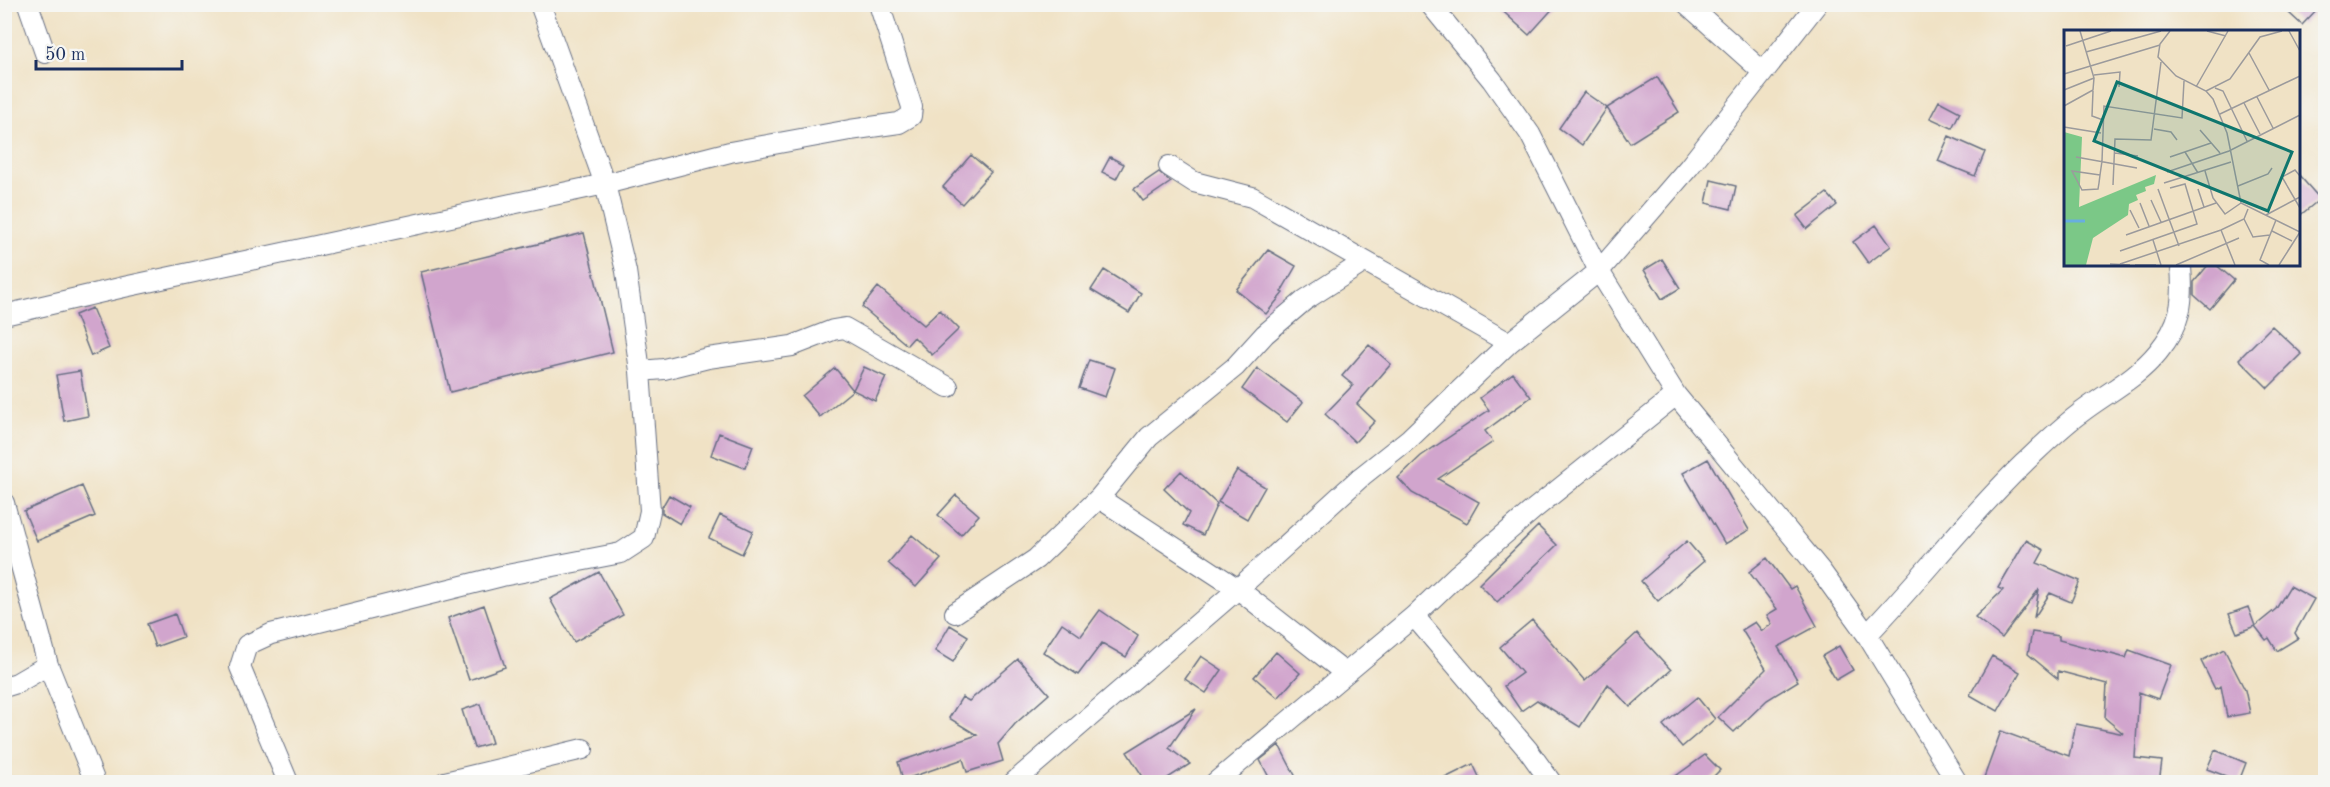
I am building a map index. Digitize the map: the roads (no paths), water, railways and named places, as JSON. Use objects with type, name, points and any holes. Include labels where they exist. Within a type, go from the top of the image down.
[{"type":"street","points":[[28,4],[45,53]]},
{"type":"street","points":[[288,783],[240,667],[247,645],[271,634],[501,576],[621,553],[644,538],[650,511],[640,371],[626,271],[605,184],[540,4]]},
{"type":"street","points":[[4,315],[124,287],[605,184],[730,152],[899,123],[911,116],[912,107],[879,4]]},
{"type":"street","points":[[1430,4],[1492,80],[1530,134],[1599,271],[1676,395],[1821,572],[1867,635],[1958,783]]},
{"type":"street","points":[[1688,4],[1763,72]]},
{"type":"street","points":[[1014,783],[1238,589],[1362,476],[1410,438],[1509,343],[1599,271],[1689,167],[1817,4]]},
{"type":"street","points":[[1169,166],[1194,182],[1252,198],[1509,343]]},
{"type":"street","points":[[955,614],[1036,559],[1099,498],[1149,437],[1235,367],[1265,334],[1305,300],[1364,262]]},
{"type":"street","points":[[1867,635],[1903,598],[1942,549],[2023,464],[2078,414],[2133,377],[2158,352],[2177,323],[2184,294],[2181,267]]},
{"type":"street","points":[[640,371],[664,369],[708,358],[792,346],[845,328],[948,387]]},
{"type":"street","points":[[1216,783],[1414,616],[1458,574],[1534,509],[1676,395]]},
{"type":"street","points":[[1099,498],[1238,589],[1345,673]]},
{"type":"street","points":[[5,505],[48,665],[95,783]]},
{"type":"street","points":[[1414,616],[1528,750],[1551,783]]},
{"type":"street","points":[[4,687],[17,683],[48,665]]},
{"type":"street","points":[[445,783],[583,749]]}]
